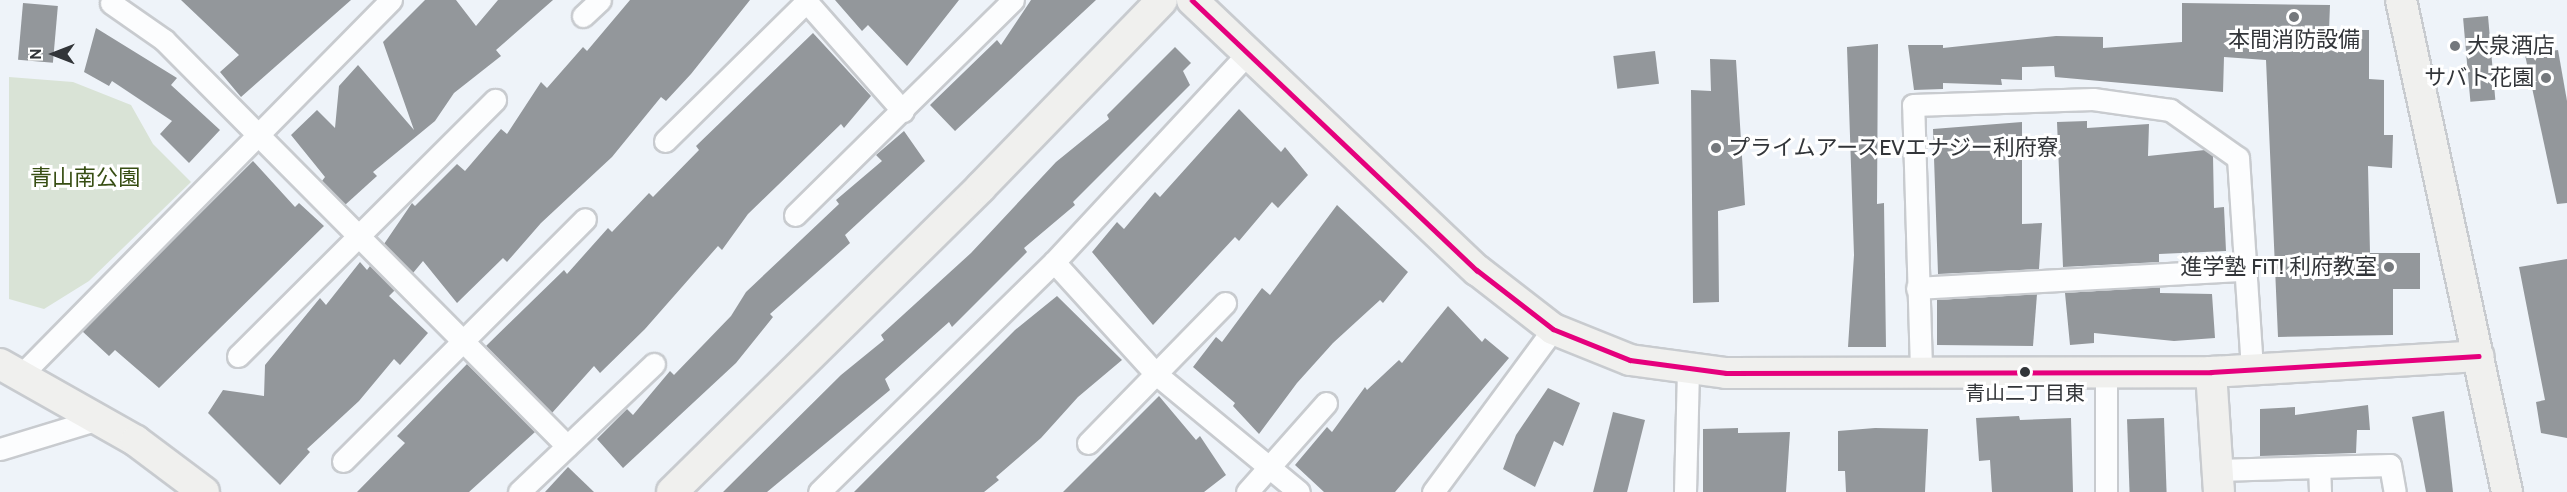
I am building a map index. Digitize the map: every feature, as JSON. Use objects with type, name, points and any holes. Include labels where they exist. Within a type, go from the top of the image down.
[{"type":"street","points":[[204,492],[99,419],[11,369],[260,134],[391,0]]},
{"type":"street","points":[[583,16],[600,0]]},
{"type":"street","points":[[665,141],[806,0],[903,111]]},
{"type":"street","points":[[795,215],[1013,0]]},
{"type":"street","points":[[672,492],[981,187],[1162,0]]},
{"type":"street","points":[[1192,0],[1477,270],[1553,329],[1630,360],[1688,370],[1921,369],[2211,372],[2252,367],[2480,356]]},
{"type":"street","points":[[2401,0],[2480,356],[2507,492]]},
{"type":"street","points":[[111,3],[164,40],[260,134],[358,237],[465,341],[567,446]]},
{"type":"street","points":[[819,492],[1054,262],[1248,53]]},
{"type":"street","points":[[1921,369],[1913,105],[2093,99],[2170,110],[2238,158],[2243,270],[2252,367]]},
{"type":"street","points":[[238,356],[495,100]]},
{"type":"street","points":[[343,460],[585,219]]},
{"type":"street","points":[[1054,262],[1156,374],[1269,470],[1299,492]]},
{"type":"street","points":[[1917,288],[2243,270]]},
{"type":"street","points":[[1088,443],[1225,303]]},
{"type":"street","points":[[1433,492],[1553,329]]},
{"type":"street","points":[[519,492],[654,364]]},
{"type":"street","points":[[1685,492],[1688,370]]},
{"type":"street","points":[[2106,370],[2106,492]]},
{"type":"street","points":[[2211,372],[2218,481],[2319,466],[2390,465],[2395,492]]},
{"type":"street","points":[[1247,492],[1269,470],[1326,403]]},
{"type":"street","points":[[0,449],[99,419]]},
{"type":"street","points":[[2319,466],[2320,492]]},
{"type":"green space","name":"青山南公園","points":[[9,77],[73,82],[131,105],[153,144],[191,182],[89,281],[44,309],[9,299]]},
{"type":"building","points":[[181,0],[351,0],[241,97],[220,72],[239,55]]},
{"type":"building","points":[[425,0],[456,0],[476,26],[498,0],[553,0],[496,50],[501,56],[454,93],[435,121],[373,172],[377,176],[345,205],[322,181],[325,177],[291,135],[317,110],[335,128],[339,86],[358,65],[414,130],[383,42]]},
{"type":"building","points":[[630,0],[750,0],[691,74],[666,101],[661,97],[612,157],[541,223],[507,262],[503,258],[457,303],[423,261],[413,273],[384,244],[412,203],[415,206],[457,164],[465,171],[501,129],[507,134],[541,82],[547,88],[583,47],[587,51]]},
{"type":"building","points":[[835,0],[959,0],[907,66],[868,25],[862,31]]},
{"type":"building","points":[[1031,0],[1096,0],[955,131],[930,105],[997,40],[1001,45]]},
{"type":"building","points":[[23,3],[58,6],[53,63],[18,60]]},
{"type":"building","points":[[2182,3],[2330,5],[2329,30],[2369,30],[2369,79],[2384,80],[2384,135],[2393,135],[2392,168],[2368,166],[2370,253],[2420,253],[2420,289],[2393,289],[2393,335],[2278,337],[2266,60],[2224,57],[2223,92],[2055,77],[2054,66],[2022,67],[2022,80],[2001,79],[2002,85],[1943,83],[1943,89],[1914,90],[1908,45],[1943,45],[1943,48],[2056,36],[2103,37],[2103,48],[2182,42]]},
{"type":"building","points":[[2488,16],[2495,100],[2470,102],[2463,18]]},
{"type":"building","points":[[96,28],[177,78],[171,85],[220,130],[189,163],[160,134],[172,121],[112,81],[109,86],[84,72]]},
{"type":"building","points":[[813,33],[871,96],[844,128],[841,124],[748,214],[722,250],[718,246],[645,329],[600,373],[594,366],[552,413],[486,346],[564,270],[567,274],[608,228],[612,232],[649,193],[653,197],[699,150],[696,146]]},
{"type":"building","points":[[1878,44],[1877,204],[1884,203],[1886,347],[1848,347],[1854,255],[1847,47]]},
{"type":"building","points":[[1175,47],[1191,63],[1183,71],[1190,85],[1073,202],[1075,205],[1024,248],[1027,252],[952,327],[949,322],[885,379],[890,390],[767,492],[723,492],[841,375],[884,340],[881,335],[971,253],[1056,162],[1109,119],[1107,115]]},
{"type":"building","name":"サバト花園","points":[[2558,50],[2567,101],[2567,203],[2557,204],[2525,55]]},
{"type":"building","points":[[1655,51],[1659,84],[1617,89],[1613,56]]},
{"type":"building","name":"プライムアースEVエナジー利府寮","points":[[1710,59],[1736,60],[1745,205],[1718,211],[1719,302],[1693,303],[1691,90],[1711,91]]},
{"type":"building","points":[[1239,109],[1281,152],[1285,147],[1308,175],[1278,208],[1272,202],[1239,241],[1235,237],[1153,325],[1092,252],[1117,222],[1124,229],[1155,192],[1160,197]]},
{"type":"building","points":[[2087,121],[2087,128],[2149,124],[2148,156],[2205,150],[2213,156],[2214,208],[2224,207],[2226,251],[2159,254],[2159,262],[2063,267],[2057,122]]},
{"type":"building","points":[[2022,122],[2022,224],[2042,223],[2039,269],[1938,274],[1933,129]]},
{"type":"building","points":[[904,131],[925,161],[845,235],[850,243],[770,314],[773,317],[736,363],[623,468],[597,439],[627,409],[633,415],[670,371],[674,375],[731,316],[746,292],[839,204],[836,200],[882,161],[876,155]]},
{"type":"building","points":[[253,161],[295,207],[299,203],[324,226],[159,388],[115,350],[109,356],[82,331]]},
{"type":"building","points":[[1337,205],[1408,272],[1383,303],[1380,300],[1333,343],[1297,383],[1259,434],[1233,406],[1235,403],[1193,367],[1216,337],[1222,342],[1262,288],[1270,295]]},
{"type":"building","points":[[2567,259],[2567,438],[2541,433],[2536,402],[2545,400],[2519,267]]},
{"type":"building","points":[[360,262],[367,270],[370,266],[395,290],[389,296],[428,333],[400,365],[394,359],[359,401],[307,449],[310,452],[280,485],[208,413],[223,390],[264,396],[265,365],[320,298],[326,305]]},
{"type":"building","points":[[2160,287],[2160,293],[2212,294],[2215,338],[2174,341],[2094,333],[2094,343],[2070,345],[2065,293]]},
{"type":"building","points":[[2037,294],[2033,346],[1937,345],[1937,300]]},
{"type":"building","points":[[1057,296],[1122,360],[1078,397],[1041,438],[996,477],[999,480],[984,492],[854,492],[1015,330]]},
{"type":"building","points":[[1448,306],[1482,342],[1485,338],[1509,358],[1395,492],[1324,492],[1295,465],[1327,427],[1332,432],[1365,387],[1367,390],[1399,360],[1402,363]]},
{"type":"building","points":[[467,364],[535,432],[469,492],[357,492],[405,443],[397,436]]},
{"type":"building","points":[[1548,388],[1580,403],[1563,446],[1554,441],[1535,487],[1503,469],[1516,435]]},
{"type":"building","points":[[1159,396],[1196,440],[1200,436],[1226,475],[1204,492],[1063,492]]},
{"type":"building","points":[[2368,405],[2370,430],[2357,430],[2356,453],[2260,456],[2260,409],[2295,407],[2295,415]]},
{"type":"building","points":[[2444,411],[2453,492],[2426,492],[2412,417]]},
{"type":"building","points":[[1613,412],[1645,420],[1627,492],[1593,492]]},
{"type":"building","points":[[2019,416],[2020,420],[2071,418],[2073,492],[1992,492],[1990,460],[1979,461],[1976,418]]},
{"type":"building","points":[[2164,418],[2167,492],[2130,492],[2127,419]]},
{"type":"building","points":[[1738,428],[1738,433],[1790,432],[1786,492],[1703,492],[1703,429]]},
{"type":"building","points":[[1875,428],[1928,429],[1925,492],[1846,492],[1845,471],[1838,471],[1838,431]]},
{"type":"building","points":[[568,467],[594,492],[545,492]]},
{"type":"transit line","points":[[1192,0],[1477,270],[1553,329],[1630,360],[1726,373],[2211,372],[2479,356]]},
{"type":"place","name":"本間消防設備","points":[[2294,17]]},
{"type":"place","name":"大泉酒店","points":[[2455,46]]},
{"type":"place","name":"サバト花園","points":[[2546,78]]},
{"type":"place","name":"プライムアースEVエナジー利府寮","points":[[1716,148]]},
{"type":"place","name":"進学塾 FiT! 利府教室","points":[[2389,267]]},
{"type":"place","name":"青山二丁目東","points":[[2025,372]]}]
